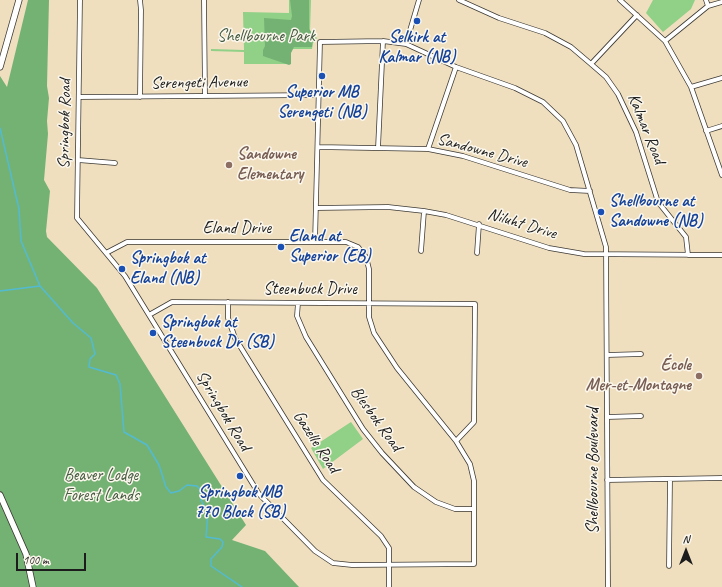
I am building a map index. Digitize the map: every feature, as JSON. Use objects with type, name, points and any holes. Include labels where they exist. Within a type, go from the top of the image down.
[{"type":"main road","points":[[0,67],[19,0]]},
{"type":"main road","points":[[0,495],[26,554],[33,587]]},
{"type":"street","name":"Springbok Road","points":[[80,0],[77,218],[125,276],[259,494],[315,551],[333,563],[352,565],[474,564],[474,481],[470,464],[456,441],[397,368],[374,332],[369,317],[369,303]]},
{"type":"street","points":[[140,0],[140,96]]},
{"type":"street","points":[[204,0],[205,96]]},
{"type":"street","points":[[406,44],[420,0]]},
{"type":"street","name":"Kalmar Road","points":[[459,0],[499,18],[545,33],[571,47],[606,77],[618,94],[636,132],[658,202],[686,237],[688,255]]},
{"type":"street","points":[[620,0],[665,41],[691,87],[722,175]]},
{"type":"street","points":[[706,0],[708,6]]},
{"type":"street","points":[[665,41],[708,6],[722,2]]},
{"type":"street","points":[[591,64],[637,15]]},
{"type":"street","points":[[378,148],[383,41]]},
{"type":"street","name":"Shellbourne Boulevard","points":[[319,95],[320,42],[383,41],[406,44],[456,67],[515,88],[543,102],[563,121],[576,144],[606,247],[608,587]]},
{"type":"street","points":[[428,149],[456,67]]},
{"type":"street","points":[[691,87],[722,78]]},
{"type":"street","name":"Serengeti Avenue","points":[[79,97],[319,95]]},
{"type":"street","points":[[315,242],[319,95]]},
{"type":"street","points":[[706,131],[722,126]]},
{"type":"street","name":"Sandowne Drive","points":[[318,147],[428,149],[463,156],[570,190],[590,191]]},
{"type":"street","points":[[78,160],[115,163]]},
{"type":"street","name":"Niluht Drive","points":[[316,208],[388,207],[424,211],[479,224],[549,248],[584,254],[722,255]]},
{"type":"street","points":[[420,251],[424,211]]},
{"type":"street","points":[[476,253],[479,224]]},
{"type":"street","name":"Eland Drive","points":[[106,254],[127,242],[346,242],[358,247],[366,257],[369,269],[369,303]]},
{"type":"street","name":"Steenbuck Drive","points":[[149,315],[172,302],[474,304],[474,422],[456,441]]},
{"type":"street","name":"Gazelle Road","points":[[228,302],[228,318],[235,338],[323,480],[381,536],[389,548],[390,587]]},
{"type":"street","name":"Blesbok Road","points":[[298,303],[297,316],[306,337],[363,429],[382,453],[414,487],[436,502],[455,509],[474,508]]},
{"type":"street","points":[[607,355],[641,354]]},
{"type":"street","points":[[607,417],[641,416]]},
{"type":"street","points":[[608,480],[722,478]]},
{"type":"street","points":[[669,566],[670,479]]},
{"type":"green space","name":"Beaver Lodge Forest Lands","points":[[28,0],[49,0],[47,86],[49,98],[47,121],[48,134],[44,180],[50,191],[46,231],[47,237],[97,288],[246,525],[232,540],[265,551],[299,587],[0,587],[0,76],[7,87]]},
{"type":"green space","name":"Shellbourne Park","points":[[289,0],[311,0],[310,31],[317,38],[313,43],[312,49],[288,49],[288,64],[244,64],[244,52],[211,51],[211,49],[244,50],[243,12],[289,13]]},
{"type":"green space","points":[[290,0],[309,0],[309,29],[313,34],[312,47],[294,47],[291,53],[291,64],[289,65],[263,56],[263,50],[265,46],[264,18],[291,20]]},
{"type":"green space","points":[[653,0],[695,0],[691,9],[663,32],[646,13]]},
{"type":"green space","points":[[351,422],[363,439],[323,469],[311,448]]},
{"type":"waterway","points":[[0,128],[19,209],[21,241],[40,286],[73,323],[91,338],[95,354],[90,359],[89,367],[116,375],[120,384],[124,432],[147,445],[159,465],[166,487],[171,493],[179,491],[187,485],[197,486],[200,489],[201,500],[208,513],[206,537],[220,539],[223,542],[222,547],[211,559],[211,566],[242,587]]},
{"type":"waterway","points":[[0,291],[40,286]]},
{"type":"place","name":"Selkirk at Kalmar (NB)","points":[[417,21]]},
{"type":"place","name":"Superior MB Serengeti (NB)","points":[[322,76]]},
{"type":"place","name":"Sandowne Elementary","points":[[229,165]]},
{"type":"place","name":"Shellbourne at Sandowne (NB)","points":[[601,212]]},
{"type":"place","name":"Eland at Superior (EB)","points":[[281,247]]},
{"type":"place","name":"Springbok at Eland (NB)","points":[[122,269]]},
{"type":"place","name":"Springbok at Steenbuck Dr (SB)","points":[[153,333]]},
{"type":"place","name":"École Mer-et-Montagne","points":[[699,376]]},
{"type":"place","name":"Springbok MB 770 Block (SB)","points":[[240,476]]}]
